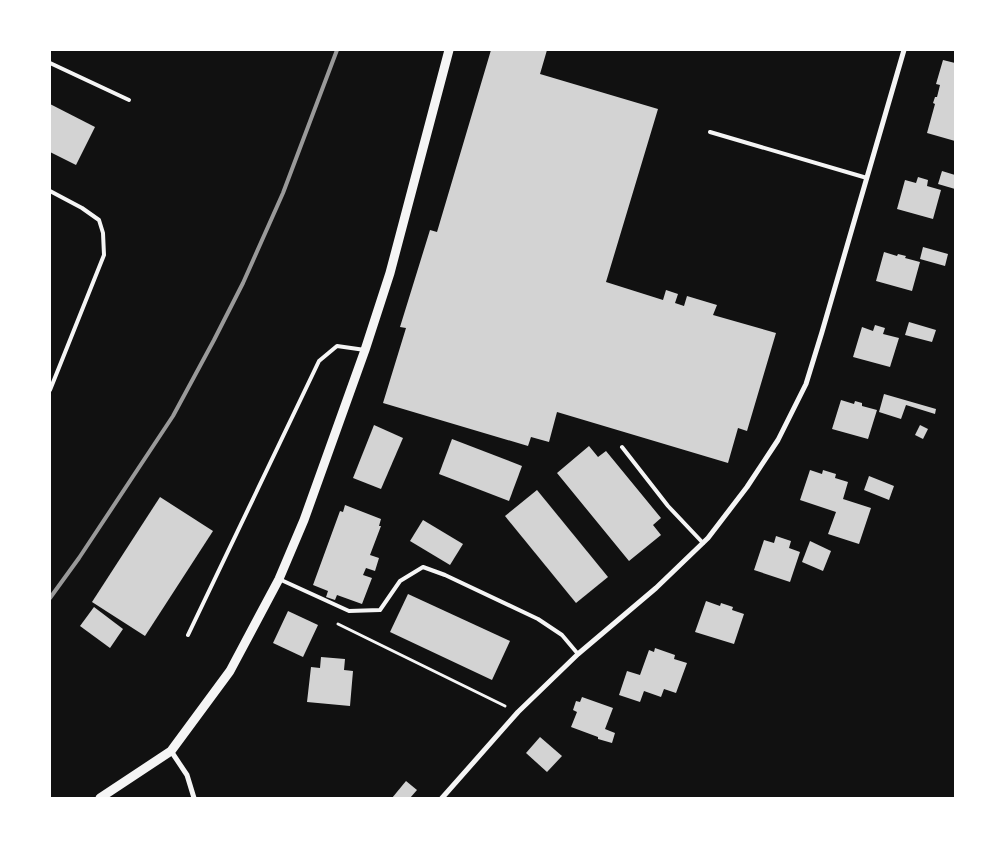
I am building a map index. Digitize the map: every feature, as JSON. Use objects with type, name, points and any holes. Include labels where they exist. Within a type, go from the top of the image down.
[{"type":"street","points":[[100,798],[171,750],[230,671],[279,579],[304,520],[365,350],[390,273],[448,50]]},
{"type":"street","points":[[442,798],[518,712],[578,654],[656,588],[703,543],[747,487],[778,440],[806,384],[904,50]]},
{"type":"street","points":[[171,750],[187,775],[194,798]]},
{"type":"lane","points":[[50,63],[129,100]]},
{"type":"lane","points":[[710,132],[867,178]]},
{"type":"lane","points":[[50,190],[99,220],[103,233],[104,255],[50,390]]},
{"type":"lane","points":[[188,635],[319,361],[337,346],[365,350]]},
{"type":"lane","points":[[622,448],[668,506],[703,543]]},
{"type":"lane","points":[[279,579],[349,611],[380,610],[400,581],[423,567],[445,575],[538,619],[562,636],[578,654]]},
{"type":"path","points":[[333,622],[518,712]]},
{"type":"building","points":[[491,50],[547,50],[540,74],[658,109],[606,282],[663,300],[666,290],[678,294],[675,303],[684,306],[687,296],[717,305],[713,315],[776,333],[747,431],[738,428],[728,463],[557,412],[549,442],[531,437],[528,446],[383,403],[406,328],[400,327],[430,230],[437,232]]},
{"type":"building","points":[[943,60],[955,63],[955,141],[927,133],[935,104],[933,103],[935,97],[937,97],[940,85],[936,84]]},
{"type":"building","points":[[50,104],[95,127],[76,165],[50,152]]},
{"type":"building","points":[[942,171],[955,175],[955,189],[938,184]]},
{"type":"building","points":[[918,177],[928,180],[927,186],[941,190],[933,219],[897,209],[905,180],[916,183]]},
{"type":"building","points":[[923,247],[948,254],[945,266],[920,259]]},
{"type":"building","points":[[884,252],[897,256],[898,254],[906,256],[905,258],[920,262],[912,291],[876,281]]},
{"type":"building","points":[[909,322],[936,330],[932,342],[905,335]]},
{"type":"building","points":[[875,325],[885,328],[883,334],[899,338],[890,367],[853,357],[862,327],[873,331]]},
{"type":"building","points":[[884,394],[936,409],[935,414],[906,405],[901,419],[879,412]]},
{"type":"building","points":[[841,400],[854,404],[855,401],[862,403],[862,406],[877,410],[868,439],[832,429]]},
{"type":"building","points":[[374,425],[403,438],[381,489],[353,478]]},
{"type":"building","points":[[920,425],[928,429],[923,439],[915,435]]},
{"type":"building","points":[[452,439],[522,466],[509,501],[439,474]]},
{"type":"building","points":[[589,446],[598,457],[606,451],[661,518],[653,525],[661,535],[629,561],[557,473]]},
{"type":"building","points":[[810,470],[822,474],[823,470],[836,474],[835,478],[848,482],[843,499],[871,508],[859,544],[828,534],[836,512],[800,500]]},
{"type":"building","points":[[869,476],[894,486],[889,500],[864,490]]},
{"type":"building","points":[[537,490],[608,577],[576,603],[505,516]]},
{"type":"building","points":[[160,497],[213,531],[145,636],[92,602]]},
{"type":"building","points":[[345,505],[381,519],[379,526],[381,526],[370,555],[379,558],[375,571],[366,568],[363,575],[372,578],[362,604],[337,595],[335,600],[326,597],[328,591],[313,585],[340,511],[343,512]]},
{"type":"building","points":[[423,520],[463,544],[450,565],[410,541]]},
{"type":"building","points":[[776,536],[791,541],[789,548],[800,552],[790,582],[754,570],[764,540],[774,543]]},
{"type":"building","points":[[810,541],[831,551],[823,571],[802,562]]},
{"type":"building","points":[[408,594],[510,641],[492,680],[390,632]]},
{"type":"building","points":[[706,601],[720,606],[721,603],[733,607],[732,610],[744,614],[734,644],[695,632]]},
{"type":"building","points":[[94,607],[123,629],[110,648],[80,626]]},
{"type":"building","points":[[288,611],[318,625],[303,657],[273,643]]},
{"type":"building","points":[[655,648],[675,655],[674,659],[687,663],[676,693],[664,689],[661,697],[644,691],[640,702],[619,695],[627,671],[640,675],[649,650],[654,652]]},
{"type":"building","points":[[321,657],[345,659],[344,670],[353,671],[350,706],[307,702],[311,667],[320,668]]},
{"type":"building","points":[[582,697],[613,708],[605,729],[615,733],[612,743],[571,727],[577,712],[573,710],[576,701],[580,702]]},
{"type":"building","points":[[540,737],[562,756],[547,772],[526,753]]},
{"type":"building","points":[[406,781],[417,790],[410,798],[392,798]]},
{"type":"railway","points":[[50,598],[79,558],[173,416],[214,340],[243,283],[283,193],[337,50]]}]
